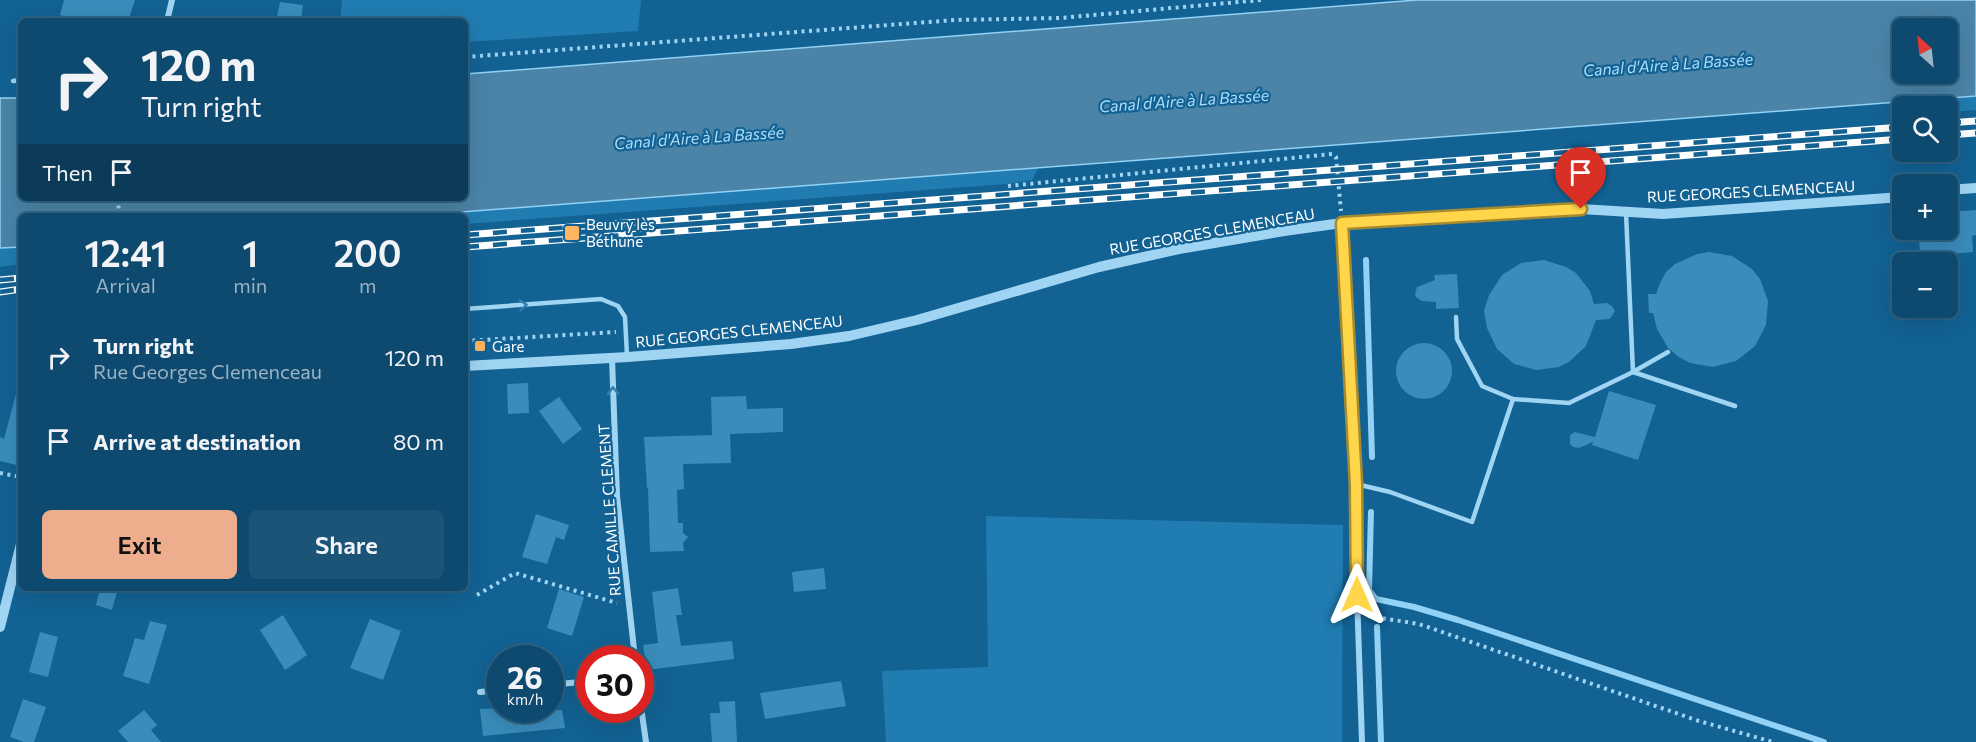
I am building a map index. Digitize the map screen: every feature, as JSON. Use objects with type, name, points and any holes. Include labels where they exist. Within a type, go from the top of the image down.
[{"type":"street","points":[[168,18],[172,0]]},
{"type":"street","points":[[1958,189],[1976,188]]},
{"type":"street","name":"RUE GEORGES CLEMENCEAU","points":[[468,366],[628,357],[791,344],[849,336],[917,320],[1099,267],[1191,247],[1342,223],[1581,209],[1663,214],[1892,198]]},
{"type":"street","points":[[1342,223],[1356,484],[1362,742]]},
{"type":"street","name":"RUE CAMILLE CLEMENT","points":[[612,358],[617,496],[634,645]]},
{"type":"street","points":[[0,627],[18,556]]},
{"type":"street","points":[[480,692],[486,691]]},
{"type":"street","points":[[643,723],[646,742]]},
{"type":"lane","points":[[13,81],[18,80]]},
{"type":"lane","points":[[1626,212],[1633,372]]},
{"type":"lane","points":[[468,309],[601,299],[618,306],[625,317],[628,357]]},
{"type":"lane","points":[[1456,317],[1457,339],[1482,386],[1512,399],[1569,403],[1668,352]]},
{"type":"lane","points":[[1633,372],[1736,406]]},
{"type":"lane","points":[[1356,484],[1390,492],[1472,522],[1512,399]]},
{"type":"path","points":[[468,57],[955,20],[1060,18],[1261,0]]},
{"type":"path","points":[[1008,186],[1332,154],[1336,157],[1342,223]]},
{"type":"path","points":[[468,341],[626,332]]},
{"type":"path","points":[[0,473],[18,476]]},
{"type":"path","points":[[477,595],[515,573],[629,606]]},
{"type":"path","points":[[1358,615],[1419,624],[1699,720],[1773,742]]},
{"type":"shaded area","points":[[342,0],[641,0],[638,31],[468,42],[468,18],[340,18]]},
{"type":"shaded area","points":[[1976,96],[1976,110],[1958,112],[1958,98]]},
{"type":"shaded area","points":[[1039,167],[1032,180],[1007,184],[468,224],[468,213],[448,213]]},
{"type":"shaded area","points":[[18,247],[18,264],[0,267],[0,248]]},
{"type":"shaded area","points":[[986,516],[1343,525],[1342,742],[886,742],[882,671],[988,667]]},
{"type":"water","name":"Canal d'Aire à La Bassée","points":[[1417,0],[1976,0],[1976,96],[1892,96],[1892,102],[448,213],[18,213],[18,247],[0,248],[0,98],[18,98],[18,201],[468,201],[468,74]]},
{"type":"building","points":[[64,0],[135,0],[129,18],[70,18],[60,15]]},
{"type":"building","points":[[280,2],[303,5],[301,18],[277,18]]},
{"type":"building","points":[[1976,210],[1976,235],[1972,236],[1973,252],[1920,252],[1919,240],[1958,240],[1958,211]]},
{"type":"building","points":[[1709,252],[1732,256],[1752,269],[1760,279],[1768,301],[1766,325],[1755,346],[1736,361],[1713,367],[1690,363],[1668,348],[1657,329],[1653,313],[1649,313],[1648,294],[1656,294],[1666,272],[1675,264],[1697,254]]},
{"type":"building","points":[[1544,260],[1576,273],[1590,291],[1594,304],[1607,303],[1615,311],[1610,319],[1596,320],[1586,346],[1569,362],[1559,367],[1536,370],[1514,364],[1497,349],[1487,328],[1484,311],[1489,295],[1502,275],[1521,263]]},
{"type":"building","points":[[1457,274],[1459,308],[1436,309],[1436,302],[1422,301],[1416,297],[1417,287],[1435,280],[1434,275]]},
{"type":"building","points":[[1424,343],[1435,345],[1444,351],[1450,360],[1452,371],[1450,382],[1444,391],[1435,397],[1424,399],[1413,397],[1404,391],[1398,382],[1396,371],[1398,360],[1404,351],[1413,345]]},
{"type":"building","points":[[528,383],[529,413],[508,414],[507,384]]},
{"type":"building","points":[[1609,391],[1656,405],[1638,460],[1592,445],[1593,442],[1579,448],[1570,444],[1570,435],[1575,432],[1595,437]]},
{"type":"building","points":[[16,394],[18,394],[18,465],[0,461],[0,437],[4,439]]},
{"type":"building","points":[[746,396],[747,409],[783,408],[783,432],[730,434],[731,463],[683,464],[684,489],[677,490],[678,523],[683,523],[683,533],[688,537],[683,543],[684,551],[650,552],[644,437],[712,435],[711,397]]},
{"type":"building","points":[[559,397],[582,429],[563,444],[539,411]]},
{"type":"building","points":[[536,514],[569,525],[564,540],[556,537],[547,564],[522,557]]},
{"type":"building","points":[[824,568],[826,589],[794,592],[792,572]]},
{"type":"building","points":[[678,588],[682,615],[676,615],[681,646],[732,641],[734,659],[654,669],[654,645],[643,645],[658,643],[652,592]]},
{"type":"building","points":[[559,589],[584,597],[572,636],[547,628]]},
{"type":"building","points":[[99,591],[117,591],[112,610],[96,605]]},
{"type":"building","points":[[283,615],[307,655],[285,670],[260,630]]},
{"type":"building","points":[[370,619],[401,631],[383,680],[350,668]]},
{"type":"building","points":[[150,621],[167,625],[149,684],[123,676],[135,638],[144,640]]},
{"type":"building","points":[[40,632],[58,637],[48,677],[29,672]]},
{"type":"building","points":[[841,681],[846,706],[765,719],[760,693]]},
{"type":"building","points":[[23,699],[46,707],[34,742],[24,742],[10,737]]},
{"type":"building","points":[[735,701],[737,742],[712,742],[710,713],[720,713],[719,702]]},
{"type":"building","points":[[480,709],[486,709],[486,723],[564,722],[565,728],[483,736]]},
{"type":"building","points":[[144,710],[157,725],[151,730],[161,742],[128,742],[118,731]]},
{"type":"waterway","points":[[1366,260],[1372,457]]},
{"type":"waterway","points":[[1371,512],[1369,590],[1376,599],[1458,620],[1824,742]]},
{"type":"waterway","points":[[1377,627],[1381,742]]},
{"type":"railway","points":[[1958,122],[1976,121]]},
{"type":"railway","points":[[468,235],[1892,128]]},
{"type":"railway","points":[[1958,134],[1976,133]]},
{"type":"railway","points":[[468,247],[1892,140]]},
{"type":"railway","points":[[0,280],[18,278]]},
{"type":"railway","points":[[0,292],[18,289]]},
{"type":"place","name":"Beuvry lès Béthune","points":[[572,233]]},
{"type":"place","name":"Gare","points":[[480,346]]},
{"type":"route","points":[[1357,595],[1356,484],[1342,223],[1581,209]]}]
